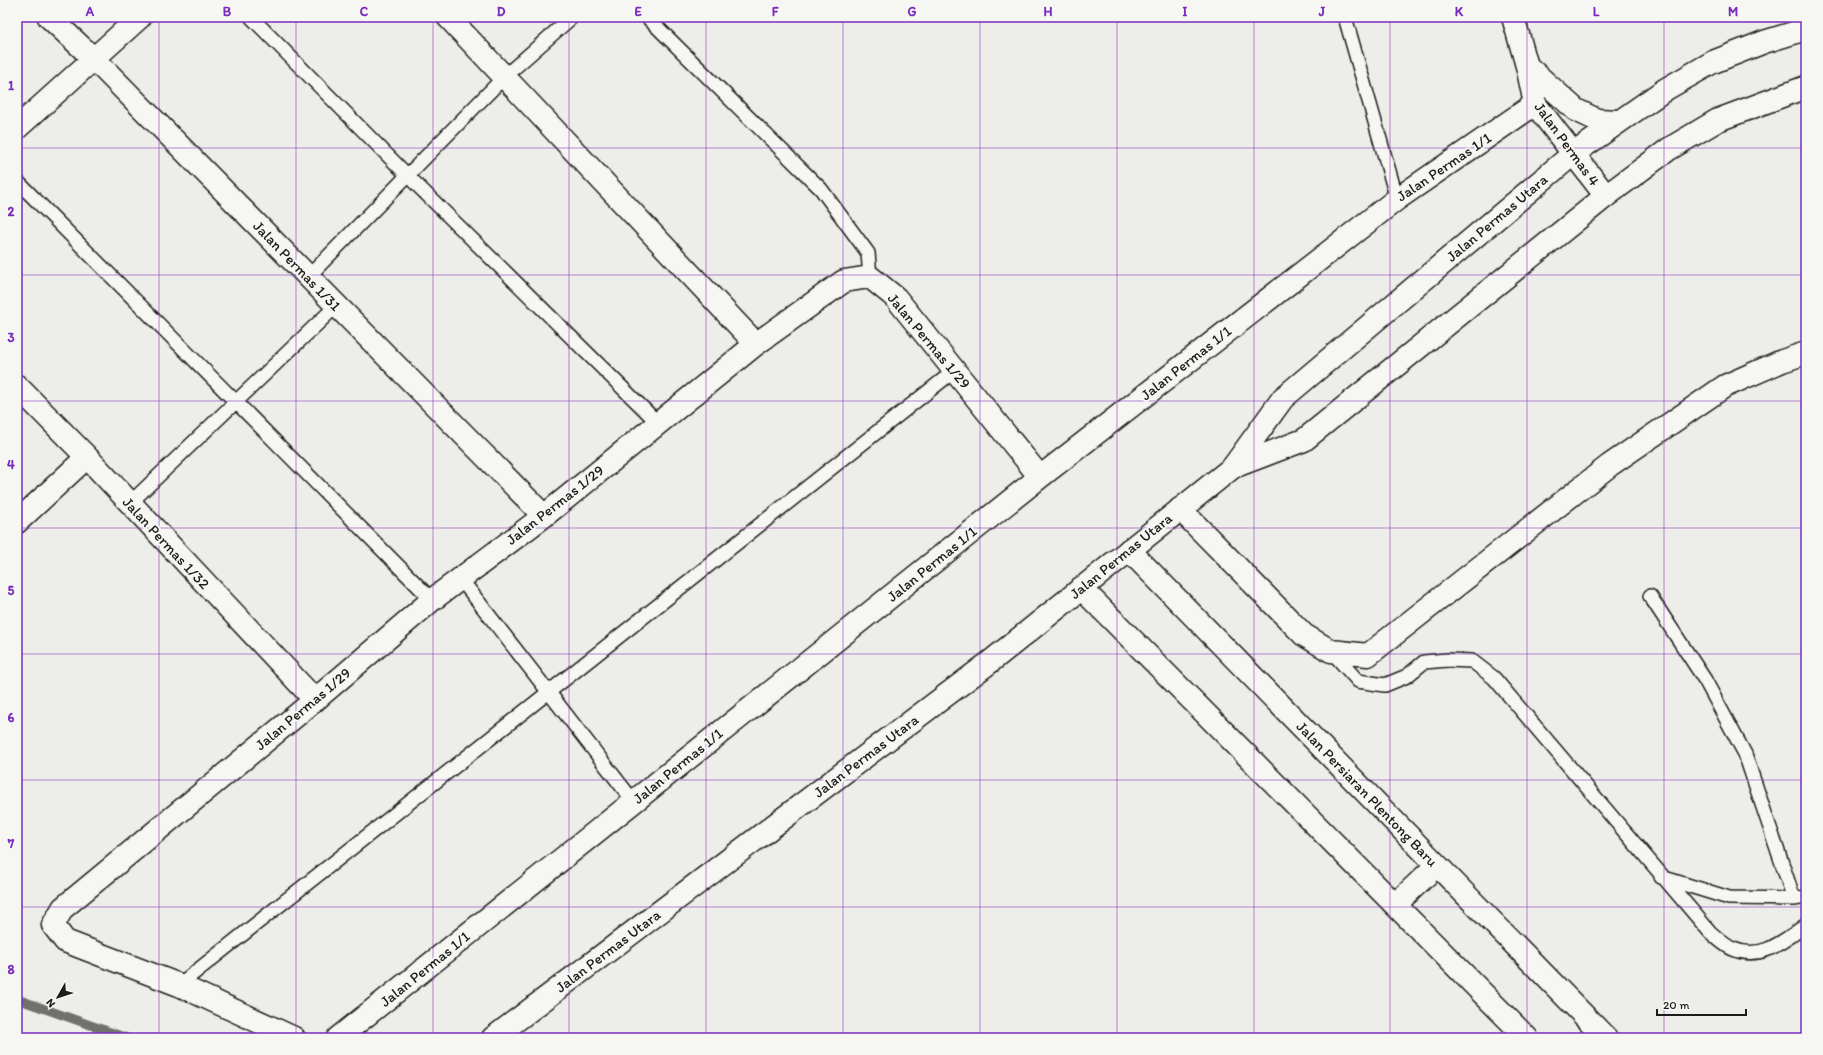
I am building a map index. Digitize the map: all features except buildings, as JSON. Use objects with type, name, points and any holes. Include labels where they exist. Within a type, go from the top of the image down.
[{"type":"street","name":"Jalan Permas 1/31","points":[[49,17],[93,58],[544,516]]},
{"type":"street","points":[[17,128],[140,17]]},
{"type":"street","points":[[448,17],[756,344]]},
{"type":"street","name":"Jalan Permas 4","points":[[1513,17],[1527,66],[1535,104],[1606,196]]},
{"type":"street","name":"Jalan Permas Utara","points":[[493,1038],[990,662],[1233,467],[1283,398],[1573,154],[1618,121],[1666,89],[1713,62],[1764,42],[1806,29]]},
{"type":"street","name":"Jalan Permas 4","points":[[1527,66],[1576,110],[1597,120],[1618,121]]},
{"type":"street","name":"Jalan Permas Utara","points":[[1233,467],[1304,440],[1606,196],[1669,150],[1718,120],[1806,87]]},
{"type":"street","name":"Jalan Permas 1/1","points":[[338,1038],[1040,477],[1397,198],[1535,104]]},
{"type":"street","name":"Jalan Permas 1/29","points":[[179,985],[65,941],[53,925],[63,908],[315,700],[432,600],[544,516],[756,344],[844,280],[870,277],[896,298],[1040,477]]},
{"type":"street","points":[[1180,509],[1304,635],[1331,651],[1368,655],[1610,465],[1725,386],[1782,361],[1806,353]]},
{"type":"street","name":"Jalan Permas 1/32","points":[[17,386],[87,457],[129,504],[315,700]]},
{"type":"street","points":[[17,522],[87,457]]},
{"type":"street","name":"Jalan Persiaran Plentong Baru","points":[[1129,550],[1606,1038]]},
{"type":"street","points":[[1081,588],[1396,904],[1527,1038]]},
{"type":"street","points":[[1396,904],[1437,865]]},
{"type":"street","points":[[179,985],[294,1038]]},
{"type":"lane","points":[[251,17],[658,423]]},
{"type":"lane","points":[[309,276],[505,76],[572,17]]},
{"type":"lane","points":[[647,17],[821,189],[868,253],[870,277]]},
{"type":"lane","points":[[1345,17],[1397,198]]},
{"type":"lane","points":[[17,181],[432,600]]},
{"type":"lane","points":[[129,504],[336,306]]},
{"type":"lane","points":[[179,985],[954,371]]},
{"type":"lane","points":[[460,578],[634,802]]},
{"type":"lane","points":[[1650,596],[1705,680],[1745,754],[1800,898],[1729,898],[1661,877]]},
{"type":"lane","points":[[1331,651],[1358,681],[1384,685],[1408,676],[1424,662],[1447,660],[1472,661],[1494,678],[1661,877],[1710,932],[1732,949],[1759,953],[1779,944],[1806,925]]},
{"type":"waterway","points":[[17,999],[127,1038]]}]
